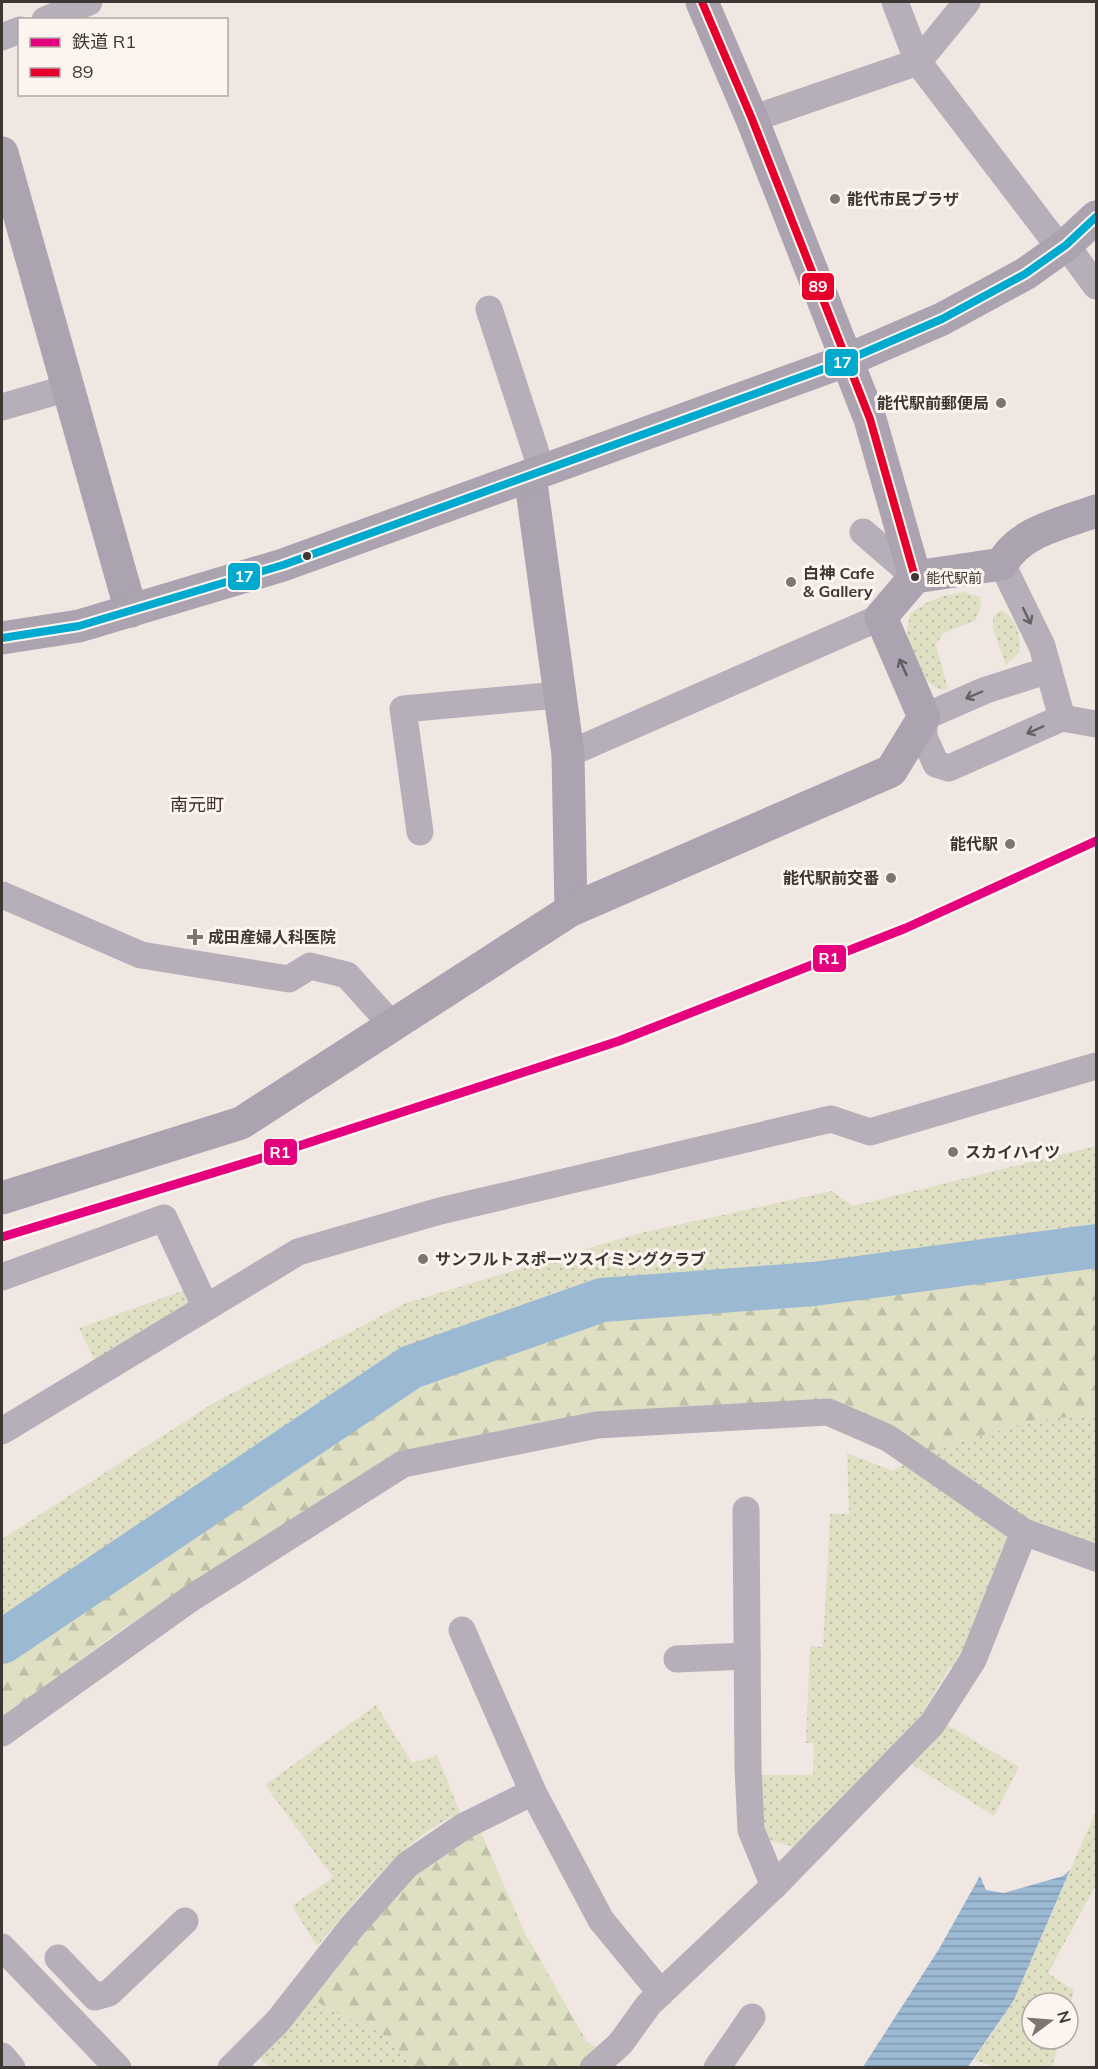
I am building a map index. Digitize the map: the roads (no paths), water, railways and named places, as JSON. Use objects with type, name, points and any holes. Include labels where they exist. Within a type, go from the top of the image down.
[{"type":"street","points":[[50,18],[89,2]]},
{"type":"street","points":[[702,2],[752,119],[845,361],[870,419],[915,577]]},
{"type":"street","points":[[895,2],[918,62],[1096,286]]},
{"type":"street","points":[[752,119],[918,62],[967,2]]},
{"type":"street","points":[[2,37],[18,31]]},
{"type":"street","points":[[2,153],[131,611]]},
{"type":"street","points":[[2,638],[80,626],[284,565],[845,361],[960,310],[1025,274],[1063,246],[1096,217]]},
{"type":"street","points":[[489,309],[536,473],[558,695],[568,754],[571,910]]},
{"type":"street","points":[[2,406],[68,388]]},
{"type":"street","points":[[1002,564],[1007,553],[1033,534],[1096,511]]},
{"type":"street","points":[[863,532],[915,577]]},
{"type":"street","points":[[568,754],[881,617],[915,577],[1002,564]]},
{"type":"street","points":[[1002,564],[1042,646],[1062,718]]},
{"type":"street","points":[[881,617],[924,717],[924,737],[936,764],[950,768],[1062,718],[1096,724]]},
{"type":"street","points":[[2,1198],[241,1123],[571,910],[891,771],[924,717],[986,690],[1049,670]]},
{"type":"street","points":[[420,832],[403,709],[558,695]]},
{"type":"street","points":[[2,896],[141,955],[289,979],[310,966],[347,975],[392,1024]]},
{"type":"street","points":[[2,1431],[205,1306],[298,1252],[440,1211],[831,1119],[870,1132],[1096,1065]]},
{"type":"street","points":[[2,1277],[164,1218],[205,1306]]},
{"type":"street","points":[[2,1733],[190,1599],[403,1464],[597,1425],[828,1412],[888,1438],[1024,1532],[1096,1558]]},
{"type":"street","points":[[746,1510],[747,1768],[752,1830],[774,1886]]},
{"type":"street","points":[[593,2067],[620,2044],[649,2004],[774,1886],[932,1724],[973,1660],[1024,1532]]},
{"type":"street","points":[[462,1630],[533,1792],[602,1920],[661,1993]]},
{"type":"street","points":[[677,1659],[747,1656]]},
{"type":"street","points":[[231,2067],[278,2021],[351,1928],[407,1865],[464,1826],[533,1792]]},
{"type":"street","points":[[58,1958],[95,1997],[109,1992],[185,1921]]},
{"type":"street","points":[[2,1947],[118,2067]]},
{"type":"street","points":[[717,2067],[752,2017]]},
{"type":"street","points":[[2,2056],[12,2067]]},
{"type":"water","points":[[1070,1870],[1014,2000],[968,2067],[863,2067],[939,1949],[980,1876],[986,1890],[1004,1893],[1063,1876]]},
{"type":"waterway","points":[[2,1642],[411,1367],[602,1300],[814,1284],[1096,1246]]},
{"type":"rail line","name":"R1","points":[[2,1237],[265,1157],[619,1041],[906,928],[1096,841]]},
{"type":"place","name":"能代市民プラザ","points":[[835,199]]},
{"type":"place","name":"能代駅前郵便局","points":[[1001,403]]},
{"type":"place","name":"能代駅前","points":[[915,577]]},
{"type":"place","name":"白神 Cafe & Gallery","points":[[791,582]]},
{"type":"place","name":"能代駅","points":[[1010,844]]},
{"type":"place","name":"能代駅前交番","points":[[891,878]]},
{"type":"place","name":"成田産婦人科医院","points":[[195,937]]},
{"type":"place","name":"スカイハイツ","points":[[953,1152]]},
{"type":"place","name":"サンフルトスポーツスイミングクラブ","points":[[423,1259]]},
{"type":"district","name":"南元町","points":[[197,805]]}]
